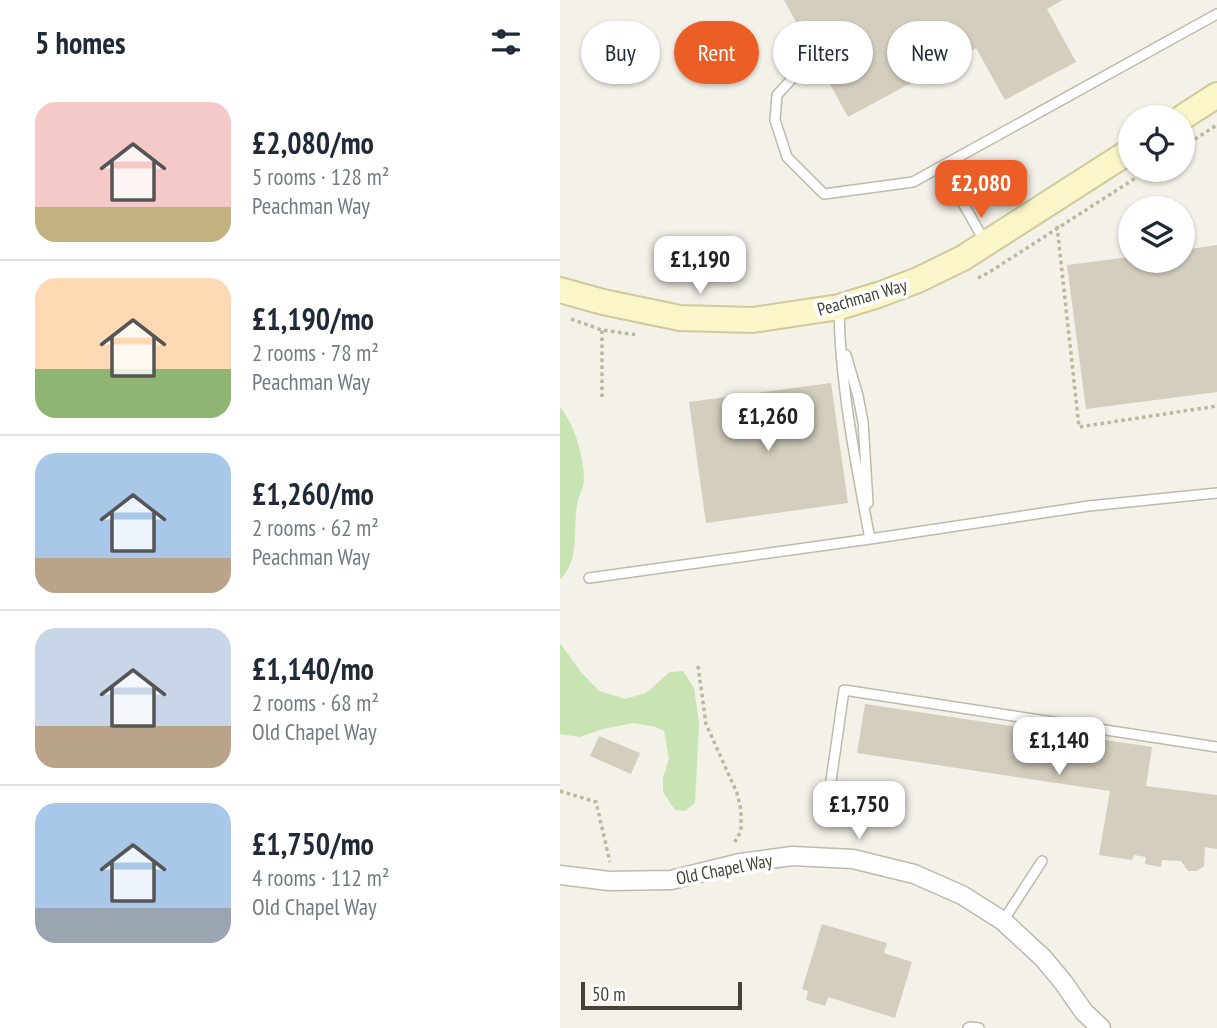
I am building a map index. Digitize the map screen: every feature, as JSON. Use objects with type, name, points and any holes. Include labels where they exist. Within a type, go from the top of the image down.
[{"type":"street","points":[[1195,109],[1217,95]]},
{"type":"street","name":"Peachman Way","points":[[560,290],[680,318],[839,319],[878,295],[918,280],[986,244],[1118,159]]},
{"type":"street","name":"Old Chapel Way","points":[[560,875],[609,881],[671,880],[740,863],[792,856],[853,859],[914,874],[962,895],[1003,921],[1043,958],[1063,982],[1085,1020],[1101,1028]]},
{"type":"lane","points":[[788,84],[777,95],[775,120],[787,157],[824,194],[913,182],[1217,14]]},
{"type":"lane","points":[[942,166],[986,244]]},
{"type":"lane","points":[[839,319],[863,422],[870,539]]},
{"type":"lane","points":[[589,578],[1089,506],[1217,493]]},
{"type":"lane","points":[[831,781],[844,690],[1217,747]]},
{"type":"lane","points":[[1003,921],[1042,861]]},
{"type":"lane","points":[[968,1028],[979,1028]]},
{"type":"path","points":[[1195,139],[1217,125]]},
{"type":"path","points":[[1046,206],[1058,228],[1079,427],[1217,406]]},
{"type":"path","points":[[602,397],[603,302]]},
{"type":"path","points":[[698,666],[706,724],[737,793],[741,810],[741,831],[734,844],[706,872]]},
{"type":"path","points":[[560,792],[596,802],[611,866],[609,881]]},
{"type":"green space","points":[[560,407],[570,422],[577,441],[584,479],[577,505],[571,564],[560,579]]},
{"type":"green space","points":[[560,643],[599,691],[625,699],[646,693],[670,672],[683,671],[694,688],[699,723],[695,803],[685,811],[675,810],[663,792],[663,778],[669,759],[664,731],[633,723],[580,737],[560,734]]},
{"type":"building","points":[[784,0],[1063,0],[1047,9],[1076,62],[1005,100],[976,48],[972,50],[972,21],[887,21],[887,84],[909,84],[848,117],[830,84],[873,84],[873,21],[795,21]]},
{"type":"building","points":[[1217,245],[1217,392],[1086,409],[1067,265],[1118,259],[1118,273],[1195,273],[1195,248]]},
{"type":"building","points":[[831,383],[848,503],[706,523],[689,402]]},
{"type":"building","points":[[865,704],[1152,747],[1146,786],[1217,795],[1217,849],[1205,847],[1204,866],[1197,871],[1188,871],[1181,861],[1162,860],[1161,867],[1145,864],[1146,857],[1134,855],[1132,860],[1099,855],[1110,791],[857,753]]},
{"type":"building","points":[[599,736],[640,753],[631,774],[590,756]]},
{"type":"building","points":[[822,924],[887,943],[884,953],[912,962],[895,1018],[828,997],[825,1006],[806,1000],[808,991],[802,989]]}]
